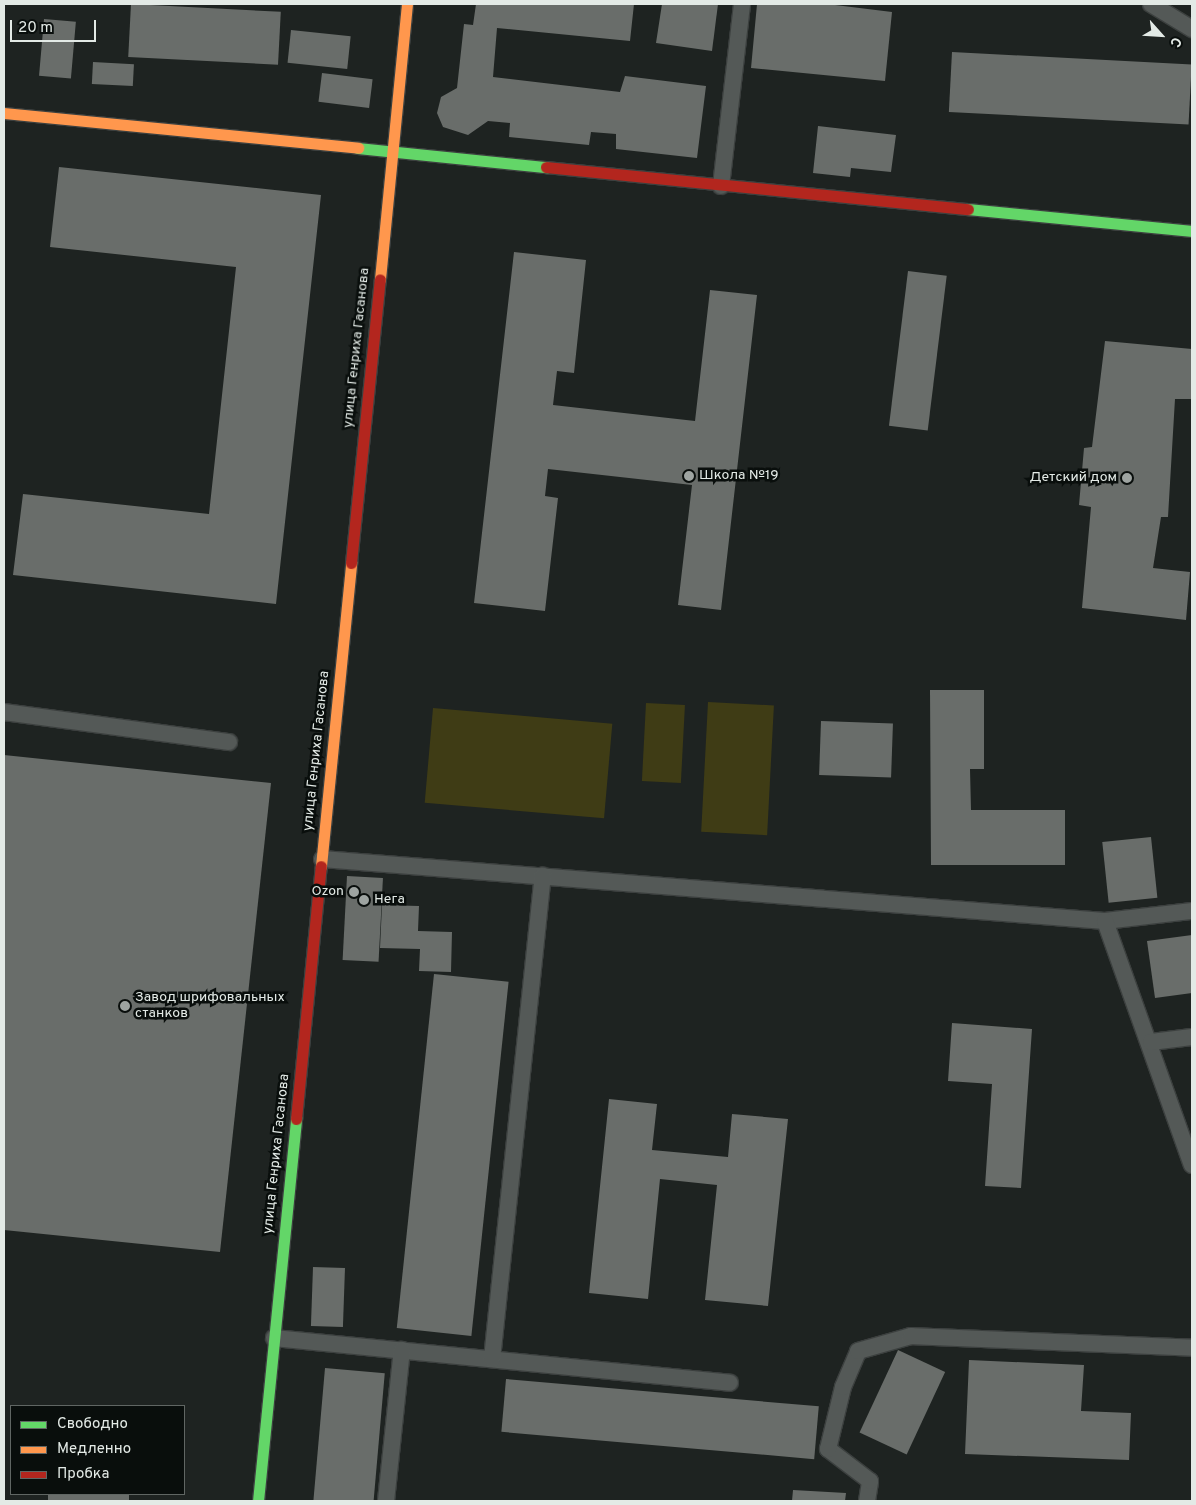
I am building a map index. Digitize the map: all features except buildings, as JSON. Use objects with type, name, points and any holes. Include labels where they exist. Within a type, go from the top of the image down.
[{"type":"street","name":"улица Генриха Гасанова","points":[[258,1501],[407,4]]},
{"type":"street","points":[[4,113],[721,186],[1192,231]]},
{"type":"lane","points":[[721,186],[742,4]]},
{"type":"lane","points":[[1151,4],[1192,29]]},
{"type":"lane","points":[[4,712],[229,742]]},
{"type":"lane","points":[[322,859],[1105,921],[1192,911]]},
{"type":"lane","points":[[492,1359],[543,876]]},
{"type":"lane","points":[[1105,921],[1151,1042],[1192,1165]]},
{"type":"lane","points":[[1151,1042],[1192,1036]]},
{"type":"lane","points":[[868,1501],[870,1481],[828,1449],[843,1387],[858,1351],[912,1336],[1192,1348]]},
{"type":"lane","points":[[274,1338],[730,1383]]},
{"type":"lane","points":[[386,1501],[402,1350]]},
{"type":"shaded area","points":[[708,702],[774,705],[767,835],[701,832]]},
{"type":"shaded area","points":[[646,703],[685,705],[681,783],[642,781]]},
{"type":"shaded area","points":[[433,708],[612,724],[604,818],[425,803]]},
{"type":"traffic: fast","points":[[358,148],[546,167]]},
{"type":"traffic: fast","points":[[968,209],[1192,231]]},
{"type":"traffic: fast","points":[[258,1501],[296,1119]]},
{"type":"traffic: slow","points":[[380,279],[407,4]]},
{"type":"traffic: slow","points":[[4,113],[358,148]]},
{"type":"traffic: slow","points":[[321,866],[351,563]]},
{"type":"traffic: jam","points":[[546,167],[968,209]]},
{"type":"traffic: jam","points":[[351,563],[380,279]]},
{"type":"traffic: jam","points":[[296,1119],[321,866]]},
{"type":"place","name":"Школа №19","points":[[689,476]]},
{"type":"place","name":"Детский дом","points":[[1127,478]]},
{"type":"place","name":"Ozon","points":[[354,892]]},
{"type":"place","name":"Нега","points":[[364,900]]},
{"type":"place","name":"Завод шрифовальных станков","points":[[125,1006]]}]
